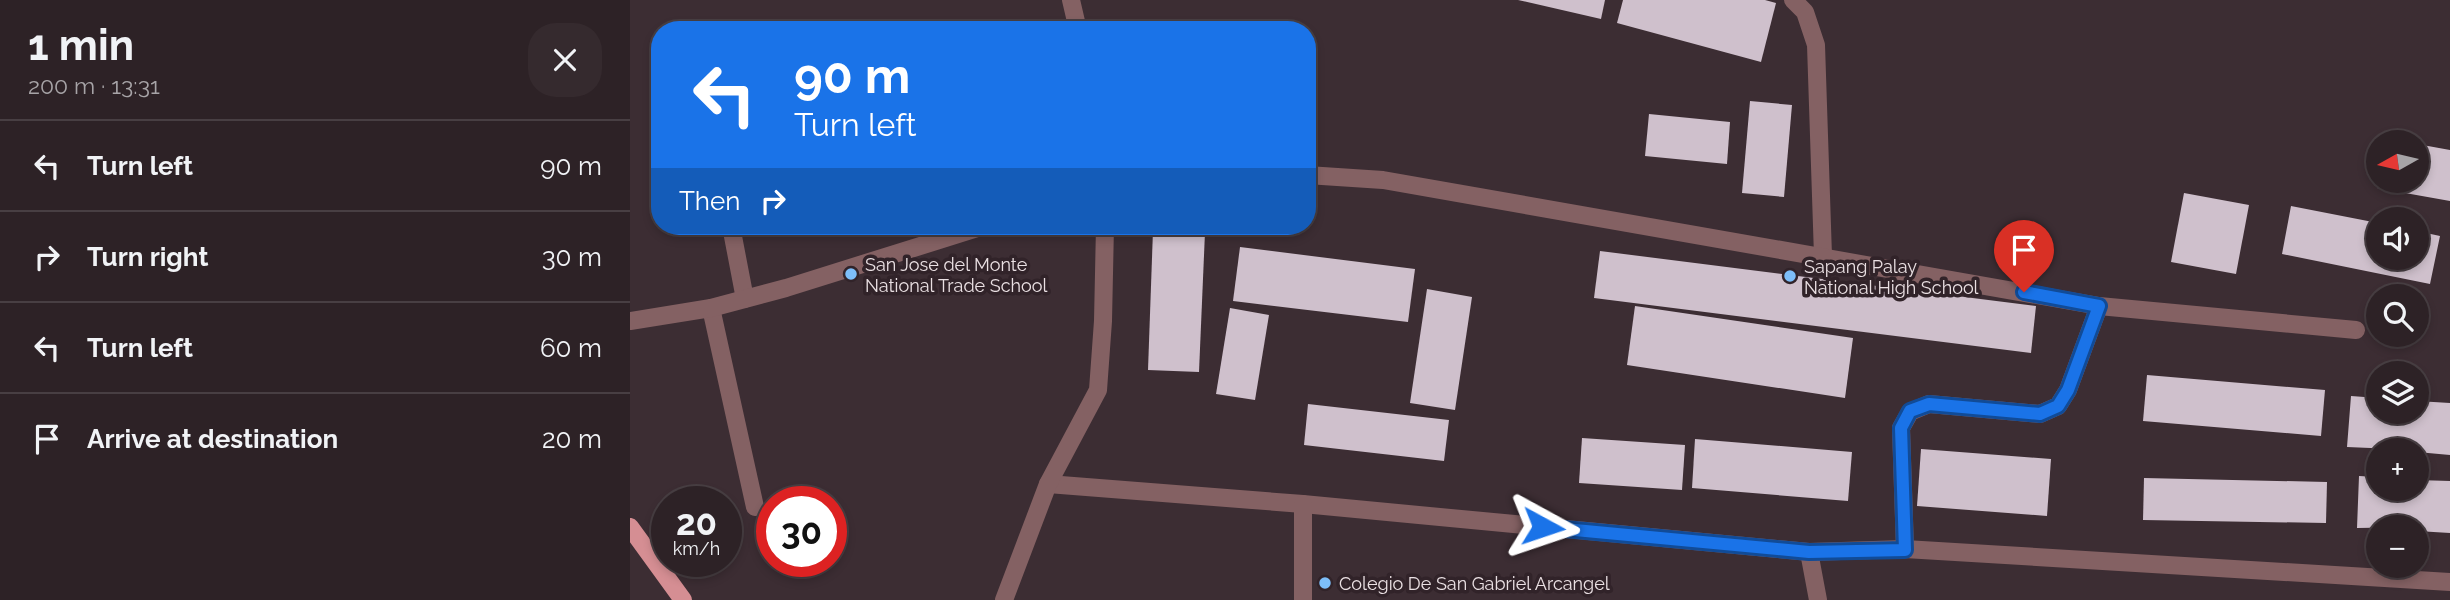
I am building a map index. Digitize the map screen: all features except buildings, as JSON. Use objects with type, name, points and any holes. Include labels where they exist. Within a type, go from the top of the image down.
[{"type":"main road","points":[[630,527],[683,600]]},
{"type":"street","points":[[1072,0],[1076,21]]},
{"type":"street","points":[[1793,0],[1805,12],[1816,45],[1823,256]]},
{"type":"street","points":[[1316,176],[1383,180],[2099,306],[2356,330]]},
{"type":"street","points":[[733,235],[745,299]]},
{"type":"street","points":[[630,321],[745,299],[956,235]]},
{"type":"street","points":[[1004,600],[1048,484],[1098,390],[1105,235]]},
{"type":"street","points":[[1905,550],[1901,428],[1910,411],[1929,404],[2040,414],[2058,406],[2068,390],[2099,306]]},
{"type":"street","points":[[710,307],[755,507]]},
{"type":"street","points":[[1048,484],[1303,504],[1809,552],[1905,550],[2450,582]]},
{"type":"street","points":[[1303,504],[1303,600]]},
{"type":"street","points":[[1809,552],[1818,600]]},
{"type":"place","name":"San Jose del Monte National Trade School","points":[[851,274]]},
{"type":"place","name":"Sapang Palay National High School","points":[[1790,276]]},
{"type":"place","name":"Colegio De San Gabriel Arcangel","points":[[1325,583]]},
{"type":"route","points":[[1543,527],[1809,552],[1905,550],[1901,428],[1910,411],[1929,404],[2040,414],[2058,406],[2068,390],[2099,306],[2024,292]]}]
